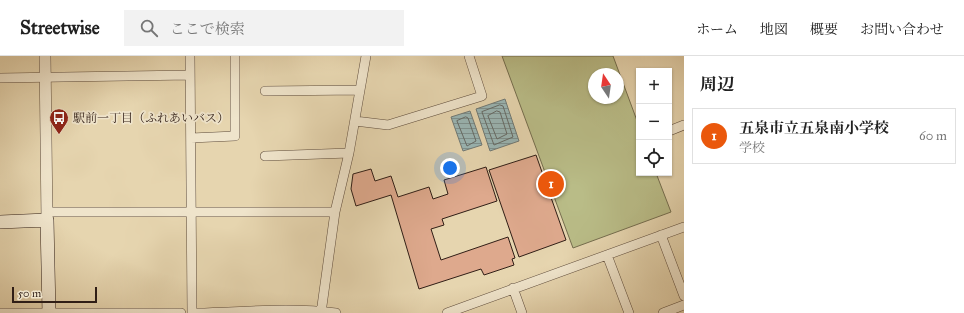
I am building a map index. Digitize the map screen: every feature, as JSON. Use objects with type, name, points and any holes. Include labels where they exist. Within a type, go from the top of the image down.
[{"type":"main road","points":[[0,222],[48,216],[49,312]]},
{"type":"street","points":[[45,56],[48,216],[191,212],[335,212]]},
{"type":"street","points":[[190,56],[192,313]]},
{"type":"street","points":[[191,138],[235,136],[235,56]]},
{"type":"street","points":[[321,312],[335,212],[349,153],[366,56]]},
{"type":"street","points":[[355,121],[388,125],[482,96],[469,56]]},
{"type":"street","points":[[0,78],[190,75]]},
{"type":"street","points":[[266,91],[360,90]]},
{"type":"street","points":[[672,130],[684,126]]},
{"type":"street","points":[[265,156],[349,153]]},
{"type":"street","points":[[447,313],[684,227]]},
{"type":"street","points":[[661,236],[684,296]]},
{"type":"street","points":[[607,254],[628,313]]},
{"type":"street","points":[[513,288],[522,313]]},
{"type":"street","points":[[663,313],[684,305]]},
{"type":"street","points":[[0,313],[181,313]]},
{"type":"street","points":[[198,313],[336,313]]},
{"type":"green space","points":[[502,56],[613,56],[617,68],[588,68],[588,104],[624,104],[624,86],[636,118],[636,176],[657,176],[671,212],[573,248]]},
{"type":"water","points":[[505,99],[519,141],[490,151],[476,109]]},
{"type":"water","points":[[470,111],[482,145],[463,151],[451,117]]},
{"type":"building","points":[[536,155],[566,240],[519,257],[489,170]]},
{"type":"building","points":[[486,167],[497,201],[442,219],[444,225],[431,229],[441,260],[508,237],[515,258],[512,259],[514,265],[484,275],[481,269],[419,289],[391,195],[356,206],[351,189],[353,174],[371,169],[375,181],[391,176],[398,197],[429,187],[433,199],[448,194],[444,180]]},
{"type":"place","name":"駅前一丁目（ふれあいバス）","points":[[59,135]]},
{"type":"place","name":"五泉市立五泉南小学校","points":[[551,184]]}]
